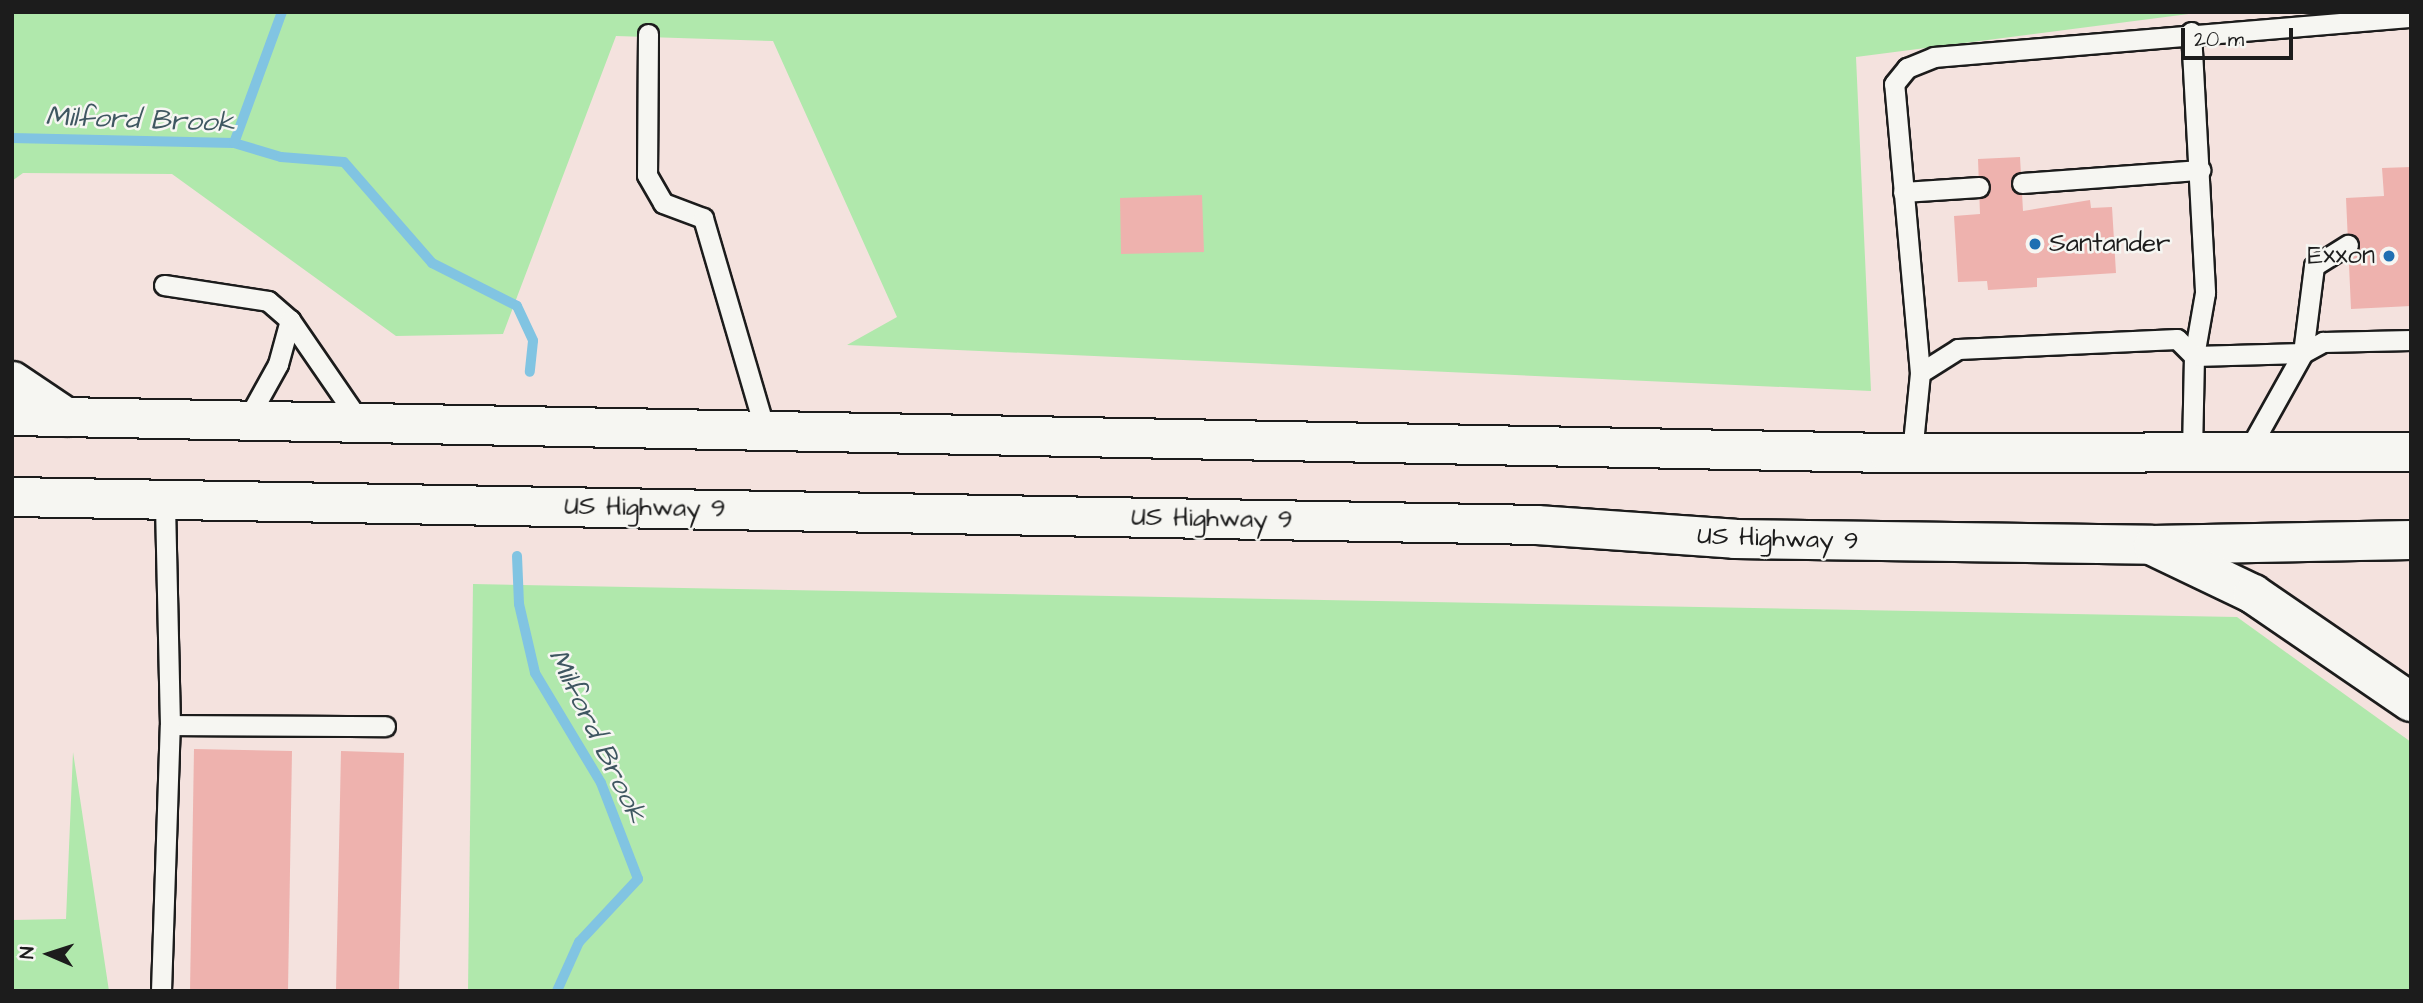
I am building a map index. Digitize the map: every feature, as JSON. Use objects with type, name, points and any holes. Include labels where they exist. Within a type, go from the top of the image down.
[{"type":"highway","points":[[12,416],[1912,453],[2411,452]]},
{"type":"highway","name":"US Highway 9","points":[[12,497],[1523,524],[1735,540],[2152,545],[2411,540]]},
{"type":"highway","points":[[2152,545],[2253,594],[2411,702]]},
{"type":"street","points":[[12,380],[67,418]]},
{"type":"lane","points":[[1912,453],[1920,373],[1894,84],[1907,68],[1934,57],[2191,32],[2411,17]]},
{"type":"lane","points":[[2191,32],[2201,170],[2205,293],[2194,356],[2192,453]]},
{"type":"lane","points":[[648,34],[647,175],[663,203],[703,218],[765,430]]},
{"type":"lane","points":[[2022,183],[2201,170]]},
{"type":"lane","points":[[1903,192],[1979,187]]},
{"type":"lane","points":[[2247,453],[2303,353],[2314,266],[2348,245]]},
{"type":"lane","points":[[164,285],[268,301],[290,320],[360,422]]},
{"type":"lane","points":[[247,420],[278,364],[290,320]]},
{"type":"lane","points":[[1920,373],[1958,349],[2178,339],[2194,356],[2303,353],[2323,342],[2411,340]]},
{"type":"lane","points":[[161,991],[170,725],[164,500]]},
{"type":"lane","points":[[170,725],[385,726]]},
{"type":"green space","points":[[12,12],[2204,12],[1856,57],[1871,391],[847,345],[897,317],[773,41],[616,36],[503,334],[396,336],[172,174],[23,173],[12,181]]},
{"type":"green space","points":[[473,584],[2237,617],[2411,742],[2411,991],[468,991]]},
{"type":"green space","points":[[73,752],[109,991],[12,991],[12,920],[66,919]]},
{"type":"building","name":"Santander","points":[[2020,157],[2023,211],[2090,200],[2091,208],[2112,207],[2116,273],[2037,278],[2037,287],[1988,290],[1987,281],[1958,282],[1954,216],[1980,214],[1978,159]]},
{"type":"building","points":[[2411,167],[2411,306],[2351,309],[2346,198],[2384,196],[2382,168]]},
{"type":"building","points":[[1202,195],[1204,252],[1121,254],[1120,198]]},
{"type":"building","points":[[194,749],[292,751],[288,991],[190,991]]},
{"type":"building","points":[[341,751],[404,753],[399,991],[336,991]]},
{"type":"waterway","points":[[234,143],[282,12]]},
{"type":"waterway","name":"Milford Brook","points":[[12,138],[234,143],[281,157],[344,162],[432,263],[517,306],[533,341],[530,372]]},
{"type":"waterway","name":"Milford Brook","points":[[517,556],[519,604],[535,673],[601,783],[638,879],[579,942],[557,991]]},
{"type":"place","name":"Santander","points":[[2035,244]]},
{"type":"place","name":"Exxon","points":[[2389,256]]}]
